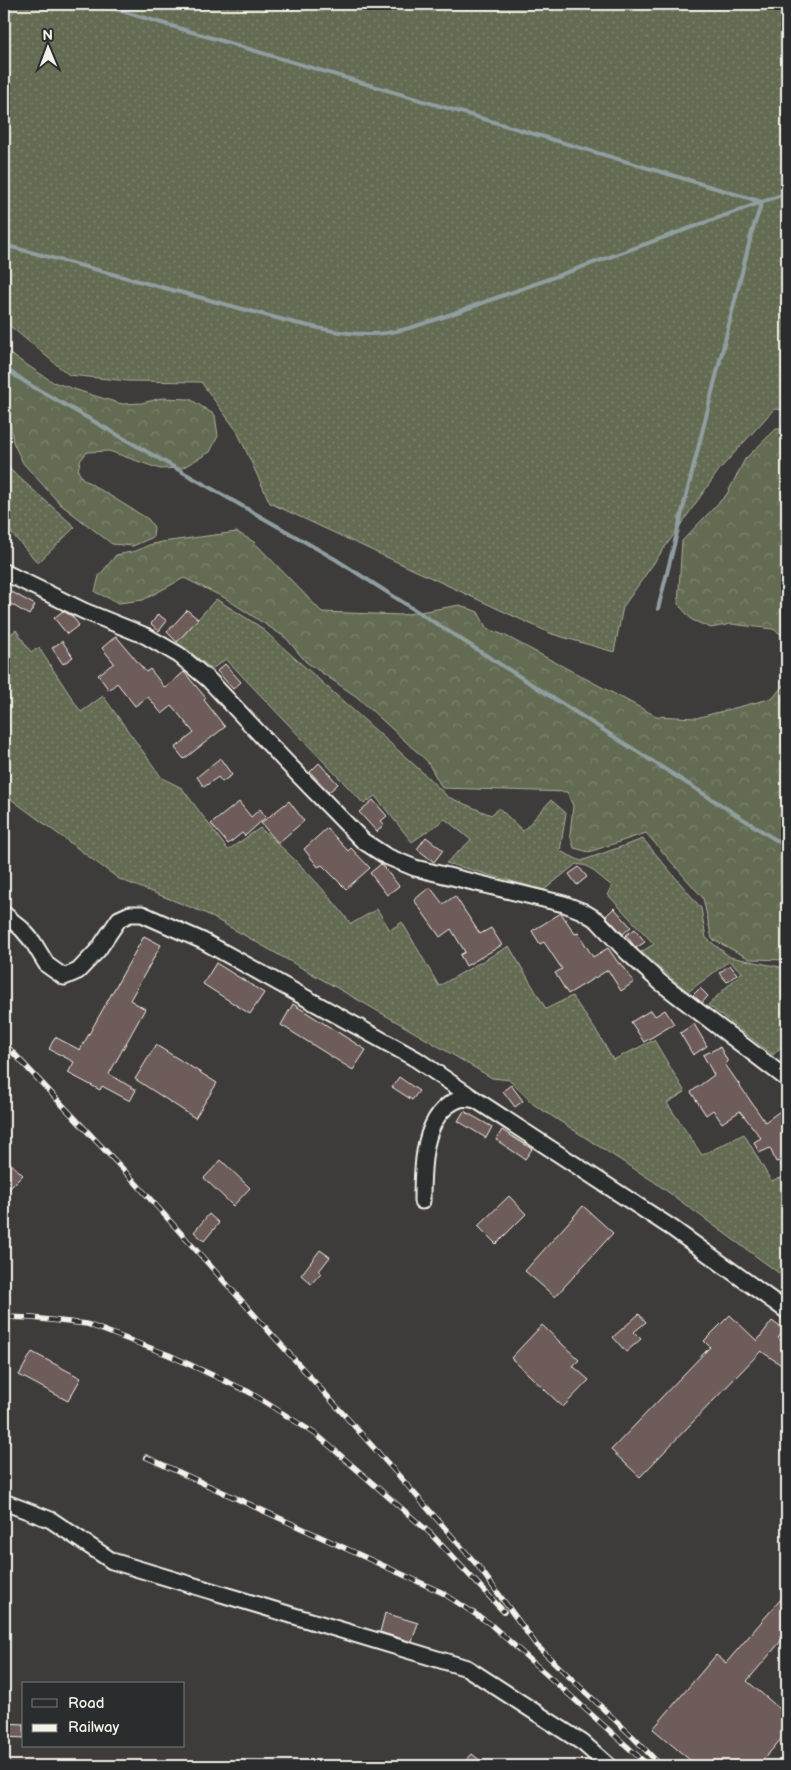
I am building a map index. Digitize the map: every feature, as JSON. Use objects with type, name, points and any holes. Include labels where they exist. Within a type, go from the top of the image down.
[{"type":"street","points":[[4,572],[84,611],[146,636],[179,655],[209,680],[363,841],[386,856],[415,868],[564,904],[582,911],[597,920],[628,953],[661,983],[787,1079]]},
{"type":"street","points":[[4,914],[22,929],[33,942],[47,965],[64,978],[78,971],[98,950],[119,919],[130,914],[142,914],[203,941],[416,1059],[672,1228],[787,1311]]},
{"type":"street","points":[[422,1201],[422,1169],[428,1136],[441,1110],[461,1098],[476,1100]]},
{"type":"street","points":[[4,1502],[51,1520],[112,1561],[467,1668],[583,1743],[609,1766]]},
{"type":"green space","points":[[4,4],[787,4],[787,410],[774,409],[719,470],[623,607],[614,652],[552,634],[270,503],[237,431],[201,382],[128,381],[69,375],[4,321]]},
{"type":"green space","points":[[4,350],[53,382],[92,395],[122,404],[142,403],[162,398],[190,399],[215,415],[218,436],[210,452],[182,468],[160,469],[109,451],[87,452],[80,461],[78,471],[83,479],[148,519],[154,527],[153,537],[133,546],[112,544],[60,504],[23,463],[13,442],[7,401],[4,396]]},
{"type":"green space","points":[[776,429],[787,429],[787,638],[773,629],[731,624],[711,628],[692,620],[678,604],[682,541],[727,494],[745,459]]},
{"type":"green space","points":[[4,464],[75,527],[38,563],[4,525]]},
{"type":"green space","points":[[237,532],[254,542],[322,612],[402,615],[460,605],[478,612],[487,629],[504,635],[656,716],[696,718],[773,698],[787,680],[787,960],[750,959],[712,939],[703,898],[646,833],[589,852],[574,848],[570,834],[573,806],[567,792],[442,788],[427,761],[357,697],[306,662],[286,638],[225,598],[184,578],[143,600],[119,603],[95,592],[99,576],[116,555],[136,551],[162,542]]},
{"type":"green space","points":[[216,599],[259,626],[448,797],[491,815],[499,808],[523,831],[551,800],[566,813],[560,851],[581,861],[643,839],[701,908],[706,938],[730,957],[785,968],[787,970],[787,1050],[782,1046],[773,1055],[708,1005],[742,972],[729,961],[688,992],[641,952],[654,944],[608,895],[612,886],[587,866],[576,864],[544,890],[446,863],[471,840],[445,819],[412,842],[375,796],[364,804],[226,659],[212,669],[177,642]]},
{"type":"green space","points":[[16,630],[31,652],[39,648],[81,712],[103,696],[162,778],[182,788],[228,850],[260,828],[285,850],[331,898],[351,924],[377,909],[390,930],[402,922],[439,986],[509,946],[546,1009],[572,996],[599,1035],[613,1060],[654,1040],[685,1092],[667,1103],[702,1155],[744,1134],[771,1181],[783,1177],[787,1187],[787,1279],[653,1181],[533,1104],[510,1080],[492,1078],[205,913],[119,879],[4,794],[4,639]]},
{"type":"building","points":[[12,592],[35,605],[29,615],[6,601]]},
{"type":"building","points":[[187,610],[198,619],[177,642],[167,632]]},
{"type":"building","points":[[63,611],[72,616],[79,625],[67,634],[54,618]]},
{"type":"building","points":[[158,614],[167,621],[159,631],[151,624]]},
{"type":"building","points":[[116,636],[146,672],[150,669],[165,688],[184,672],[206,698],[204,700],[225,727],[184,759],[175,748],[194,733],[172,706],[162,714],[148,697],[135,706],[117,683],[109,690],[98,675],[114,663],[102,648]]},
{"type":"building","points":[[62,641],[73,657],[63,664],[52,648]]},
{"type":"building","points":[[225,664],[241,682],[233,689],[217,671]]},
{"type":"building","points":[[220,758],[232,775],[222,782],[218,777],[204,787],[197,777]]},
{"type":"building","points":[[319,763],[338,784],[329,792],[310,772]]},
{"type":"building","points":[[373,800],[387,816],[381,821],[384,824],[377,832],[359,812]]},
{"type":"building","points":[[289,801],[304,821],[278,843],[261,823]]},
{"type":"building","points":[[239,802],[251,817],[260,809],[266,817],[245,836],[242,833],[228,844],[211,824]]},
{"type":"building","points":[[327,828],[348,851],[351,848],[370,868],[346,889],[322,865],[318,867],[304,849]]},
{"type":"building","points":[[426,837],[443,850],[434,862],[417,849]]},
{"type":"building","points":[[381,864],[399,886],[387,895],[370,873]]},
{"type":"building","points":[[579,867],[587,877],[577,885],[569,874]]},
{"type":"building","points":[[430,887],[443,904],[455,896],[480,934],[491,928],[502,945],[466,966],[460,955],[465,952],[451,929],[440,937],[414,900]]},
{"type":"building","points":[[614,908],[631,927],[623,934],[606,916]]},
{"type":"building","points":[[561,913],[575,934],[578,933],[593,957],[608,948],[634,982],[621,991],[608,970],[568,994],[555,973],[562,969],[544,942],[540,944],[532,931]]},
{"type":"building","points":[[635,929],[645,942],[636,948],[626,935]]},
{"type":"building","points":[[144,936],[161,945],[130,1000],[145,1009],[109,1074],[136,1090],[130,1101],[102,1086],[100,1090],[68,1073],[74,1062],[49,1049],[55,1037],[80,1050]]},
{"type":"building","points":[[216,963],[264,993],[250,1014],[203,984]]},
{"type":"building","points":[[730,965],[737,974],[727,982],[719,973]]},
{"type":"building","points":[[700,988],[708,996],[702,1003],[693,995]]},
{"type":"building","points":[[293,1004],[366,1050],[353,1070],[281,1025]]},
{"type":"building","points":[[651,1010],[655,1016],[665,1010],[674,1024],[644,1042],[631,1022]]},
{"type":"building","points":[[694,1024],[707,1046],[693,1055],[680,1033]]},
{"type":"building","points":[[156,1045],[217,1083],[195,1118],[135,1079]]},
{"type":"building","points":[[720,1047],[728,1062],[725,1064],[765,1122],[787,1106],[787,1180],[779,1161],[776,1162],[770,1148],[759,1153],[754,1142],[761,1138],[740,1111],[722,1123],[713,1110],[706,1115],[691,1092],[714,1075],[703,1055]]},
{"type":"building","points":[[399,1077],[419,1091],[412,1100],[392,1087]]},
{"type":"building","points":[[511,1085],[523,1101],[515,1107],[503,1091]]},
{"type":"building","points":[[464,1111],[492,1127],[486,1138],[458,1121]]},
{"type":"building","points":[[502,1130],[532,1149],[525,1159],[496,1140]]},
{"type":"building","points":[[4,1157],[23,1175],[9,1189],[4,1184]]},
{"type":"building","points":[[221,1160],[250,1188],[233,1206],[204,1178]]},
{"type":"building","points":[[509,1196],[526,1214],[496,1244],[478,1226]]},
{"type":"building","points":[[583,1206],[613,1233],[555,1297],[525,1271]]},
{"type":"building","points":[[209,1214],[219,1223],[204,1241],[194,1232]]},
{"type":"building","points":[[320,1250],[330,1257],[319,1271],[321,1273],[311,1284],[301,1275]]},
{"type":"building","points":[[639,1314],[646,1322],[634,1332],[641,1339],[626,1352],[613,1337]]},
{"type":"building","points":[[730,1315],[757,1341],[772,1321],[784,1330],[778,1338],[787,1345],[787,1369],[761,1351],[640,1477],[611,1450],[710,1347],[704,1341]]},
{"type":"building","points":[[542,1325],[579,1360],[573,1366],[589,1380],[563,1407],[511,1358]]},
{"type":"building","points":[[32,1352],[81,1378],[68,1401],[19,1375]]},
{"type":"building","points":[[787,1592],[787,1634],[747,1681],[787,1715],[787,1732],[758,1766],[697,1766],[653,1729],[716,1655],[726,1663]]},
{"type":"building","points":[[385,1613],[418,1623],[412,1642],[380,1632]]},
{"type":"building","points":[[4,1723],[22,1724],[22,1738],[4,1737]]},
{"type":"building","points":[[472,1754],[487,1766],[461,1766]]},
{"type":"waterway","points":[[98,4],[762,202],[752,232],[658,609]]},
{"type":"waterway","points":[[4,245],[295,323],[342,332],[381,334],[409,328],[446,316],[787,193]]},
{"type":"waterway","points":[[4,368],[30,385],[335,559],[787,847]]},
{"type":"railway","points":[[4,1043],[134,1181],[400,1477],[478,1566],[537,1646],[661,1766]]},
{"type":"railway","points":[[4,1317],[87,1324],[169,1355],[249,1392],[317,1435],[430,1533],[504,1612]]},
{"type":"railway","points":[[146,1457],[443,1593],[489,1623],[649,1766]]}]
